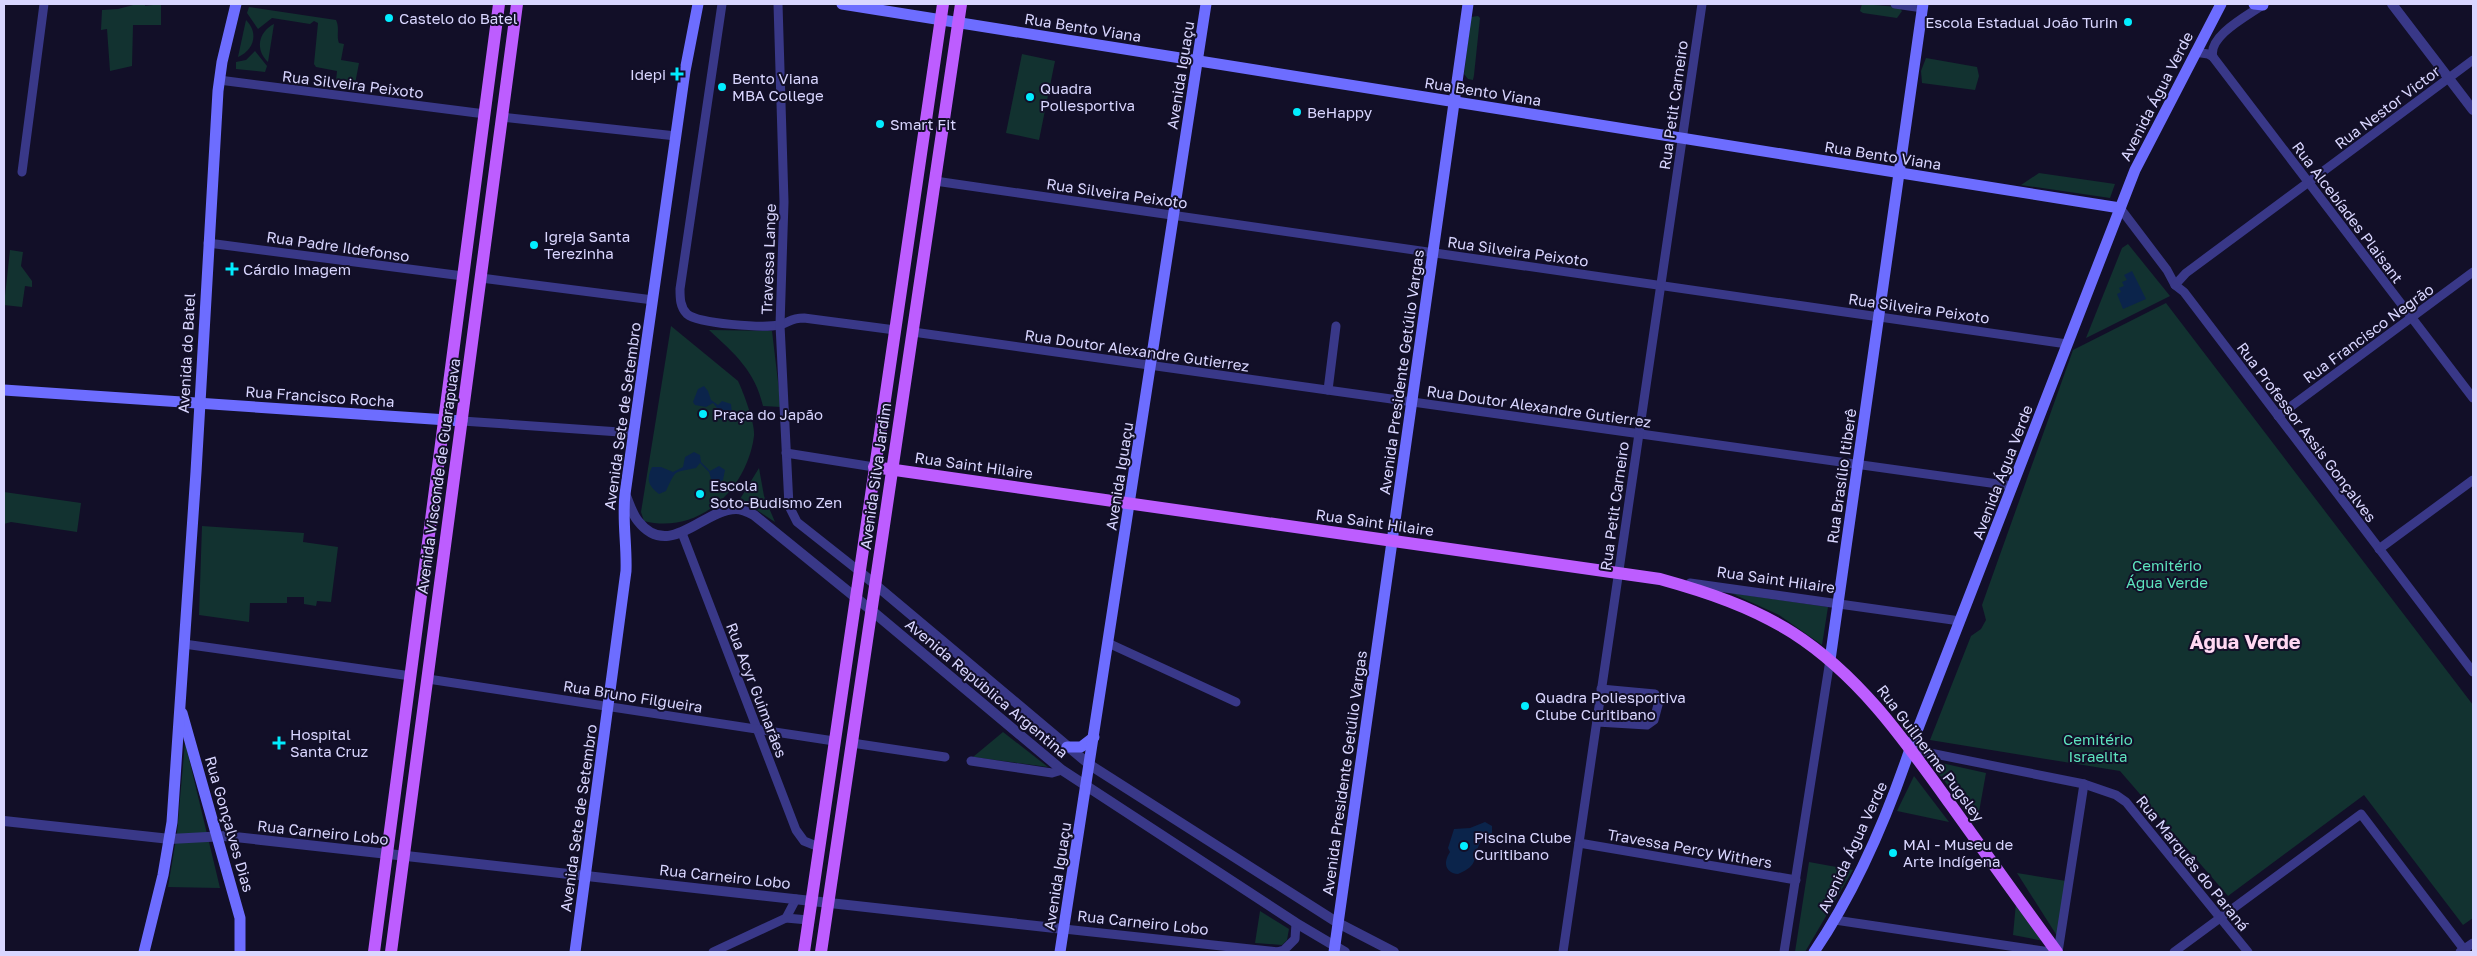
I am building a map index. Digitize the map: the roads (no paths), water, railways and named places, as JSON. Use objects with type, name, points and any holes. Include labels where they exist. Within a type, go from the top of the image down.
[{"type":"main road","name":"Avenida do Batel","points":[[144,952],[170,839],[196,472],[198,403],[219,80],[236,4]]},
{"type":"main road","name":"Avenida Visconde de Guarapuava","points":[[374,952],[499,4]]},
{"type":"main road","name":"Avenida Visconde de Guarapuava","points":[[391,952],[517,4]]},
{"type":"main road","name":"Avenida Sete de Setembro","points":[[575,952],[626,571],[627,550],[623,514],[625,494],[685,71],[691,48],[698,4]]},
{"type":"main road","name":"Rua Bento Viana","points":[[842,4],[2120,208]]},
{"type":"main road","name":"Avenida Silva Jardim","points":[[804,952],[943,4]]},
{"type":"main road","name":"Avenida Silva Jardim","points":[[824,951],[828,903],[961,4]]},
{"type":"main road","name":"Avenida Iguaçu","points":[[1060,952],[1206,4]]},
{"type":"main road","name":"Avenida Presidente Getúlio Vargas","points":[[1334,949],[1468,4]]},
{"type":"main road","name":"Avenida Água Verde","points":[[1814,952],[1835,920],[1882,826],[1910,749],[2120,208],[2148,142],[2221,4]]},
{"type":"main road","name":"Rua Brasílio Itiberê","points":[[1830,660],[1923,6]]},
{"type":"main road","points":[[488,85],[508,69]]},
{"type":"main road","points":[[928,106],[940,145]]},
{"type":"main road","points":[[476,181],[490,206]]},
{"type":"main road","points":[[910,226],[931,207]]},
{"type":"main road","points":[[453,356],[474,329]]},
{"type":"main road","name":"Rua Francisco Rocha","points":[[4,390],[462,421]]},
{"type":"main road","name":"Rua Saint Hilaire","points":[[874,467],[1660,579]]},
{"type":"main road","name":"Rua Guilherme Pugsley","points":[[1660,579],[1707,592],[1750,609],[1794,634],[1830,660],[1865,693],[1910,749],[2057,952]]},
{"type":"main road","points":[[846,657],[867,638]]},
{"type":"main road","name":"Rua Gonçalves Dias","points":[[180,706],[240,918],[240,952]]},
{"type":"main road","points":[[1067,747],[1081,747],[1094,737]]},
{"type":"main road","points":[[393,810],[414,786]]},
{"type":"street","points":[[22,172],[44,4]]},
{"type":"street","points":[[722,4],[680,288],[682,308],[688,315],[700,320],[780,325],[792,318],[804,318],[895,330]]},
{"type":"street","name":"Travessa Lange","points":[[778,4],[784,202],[780,325],[789,506],[792,514]]},
{"type":"street","name":"Rua Petit Carneiro","points":[[1563,952],[1702,4]]},
{"type":"street","points":[[1895,4],[1923,6]]},
{"type":"street","points":[[2213,57],[2212,48],[2218,37],[2260,4]]},
{"type":"street","points":[[2392,4],[2473,110]]},
{"type":"street","points":[[2195,52],[2208,54],[2213,57]]},
{"type":"street","name":"Rua Alcebíades Plaisant","points":[[2213,57],[2473,398]]},
{"type":"street","name":"Rua Nestor Victor","points":[[2175,285],[2186,273],[2473,60]]},
{"type":"street","name":"Rua Silveira Peixoto","points":[[219,80],[484,114]]},
{"type":"street","points":[[502,117],[676,136]]},
{"type":"street","name":"Rua Silveira Peixoto","points":[[935,181],[2067,344]]},
{"type":"street","name":"Rua Professor Assis Gonçalves","points":[[2120,208],[2167,270],[2175,285],[2184,292],[2473,672]]},
{"type":"street","name":"Rua Padre Ildefonso","points":[[208,243],[463,276]]},
{"type":"street","name":"Rua Francisco Negrão","points":[[2278,416],[2473,272]]},
{"type":"street","points":[[480,278],[653,300]]},
{"type":"street","points":[[1328,390],[1336,326]]},
{"type":"street","name":"Rua Doutor Alexandre Gutierrez","points":[[913,332],[2012,486]]},
{"type":"street","name":"Rua Francisco Rocha","points":[[462,421],[634,433]]},
{"type":"street","name":"Rua Saint Hilaire","points":[[786,453],[874,467]]},
{"type":"street","points":[[2379,549],[2473,480]]},
{"type":"street","name":"Avenida República Argentina","points":[[625,494],[637,520],[645,529],[662,536],[682,533],[715,514],[736,509],[754,515],[855,596],[1086,788],[1334,949],[1345,952]]},
{"type":"street","name":"Avenida República Argentina","points":[[792,514],[797,522],[876,584],[1090,765],[1338,923],[1394,952]]},
{"type":"street","name":"Rua Acyr Guimarães","points":[[682,533],[796,830],[804,841],[819,847]]},
{"type":"street","name":"Rua Saint Hilaire","points":[[1660,579],[1960,622]]},
{"type":"street","points":[[1108,643],[1236,702]]},
{"type":"street","points":[[184,644],[411,676]]},
{"type":"street","name":"Rua Brasílio Itiberê","points":[[1784,952],[1830,660]]},
{"type":"street","name":"Rua Bruno Filgueira","points":[[428,679],[834,740]]},
{"type":"street","points":[[1596,722],[1647,725],[1654,720],[1659,701],[1655,694],[1601,689]]},
{"type":"street","points":[[852,743],[945,757]]},
{"type":"street","name":"Rua Marquês do Paraná","points":[[1910,749],[2084,784],[2116,794],[2126,802],[2248,952]]},
{"type":"street","points":[[971,761],[1052,773],[1062,770]]},
{"type":"street","points":[[2057,952],[2084,784]]},
{"type":"street","points":[[2174,952],[2361,814],[2464,951],[2473,943]]},
{"type":"street","name":"Rua Carneiro Lobo","points":[[4,821],[170,839],[217,835],[1277,952],[1284,950],[1295,939],[1296,924]]},
{"type":"street","name":"Travessa Percy Withers","points":[[1579,843],[1796,880]]},
{"type":"street","points":[[786,918],[796,899]]},
{"type":"street","points":[[712,952],[786,918],[808,920]]},
{"type":"street","points":[[1835,920],[2050,952]]},
{"type":"water","points":[[2132,271],[2146,299],[2123,309],[2117,294],[2121,292],[2119,288],[2124,286],[2122,282],[2127,280],[2124,275]]},
{"type":"water","points":[[704,386],[711,400],[718,405],[722,401],[731,404],[732,413],[725,421],[718,418],[717,408],[713,403],[706,407],[695,405],[693,402],[698,389]]},
{"type":"water","points":[[694,452],[700,455],[701,462],[710,471],[719,466],[725,470],[723,480],[717,483],[712,482],[709,472],[700,463],[696,468],[676,473],[666,491],[659,494],[652,488],[649,482],[649,475],[652,467],[661,467],[673,472],[683,467],[685,457]]},
{"type":"water","name":"Piscina Clube Curitibano","points":[[1485,822],[1492,826],[1492,833],[1480,843],[1473,864],[1458,874],[1450,872],[1446,866],[1446,860],[1450,852],[1448,848],[1454,829],[1470,828]]},
{"type":"place","name":"Castelo do Batel","points":[[389,18]]},
{"type":"place","name":"Escola Estadual João Turin","points":[[2128,22]]},
{"type":"place","name":"Idepi","points":[[677,74]]},
{"type":"place","name":"Bento Viana MBA College","points":[[722,87]]},
{"type":"place","name":"Quadra Poliesportiva","points":[[1030,97]]},
{"type":"place","name":"BeHappy","points":[[1297,112]]},
{"type":"place","name":"Smart Fit","points":[[880,124]]},
{"type":"place","name":"Igreja Santa Terezinha","points":[[534,245]]},
{"type":"place","name":"Cárdio Imagem","points":[[232,269]]},
{"type":"place","name":"Praça do Japão","points":[[703,414]]},
{"type":"place","name":"Escola Soto-Budismo Zen","points":[[700,494]]},
{"type":"place","name":"Quadra Poliesportiva Clube Curitibano","points":[[1525,706]]},
{"type":"place","name":"Hospital Santa Cruz","points":[[279,743]]},
{"type":"place","name":"Piscina Clube Curitibano","points":[[1464,846]]},
{"type":"place","name":"MAI - Museu de Arte Indígena","points":[[1893,853]]},
{"type":"district","name":"Água Verde","points":[[2245,641]]},
{"type":"park label","name":"Cemitério Água Verde","points":[[2167,574]]},
{"type":"park label","name":"Cemitério Israelita","points":[[2098,748]]}]
